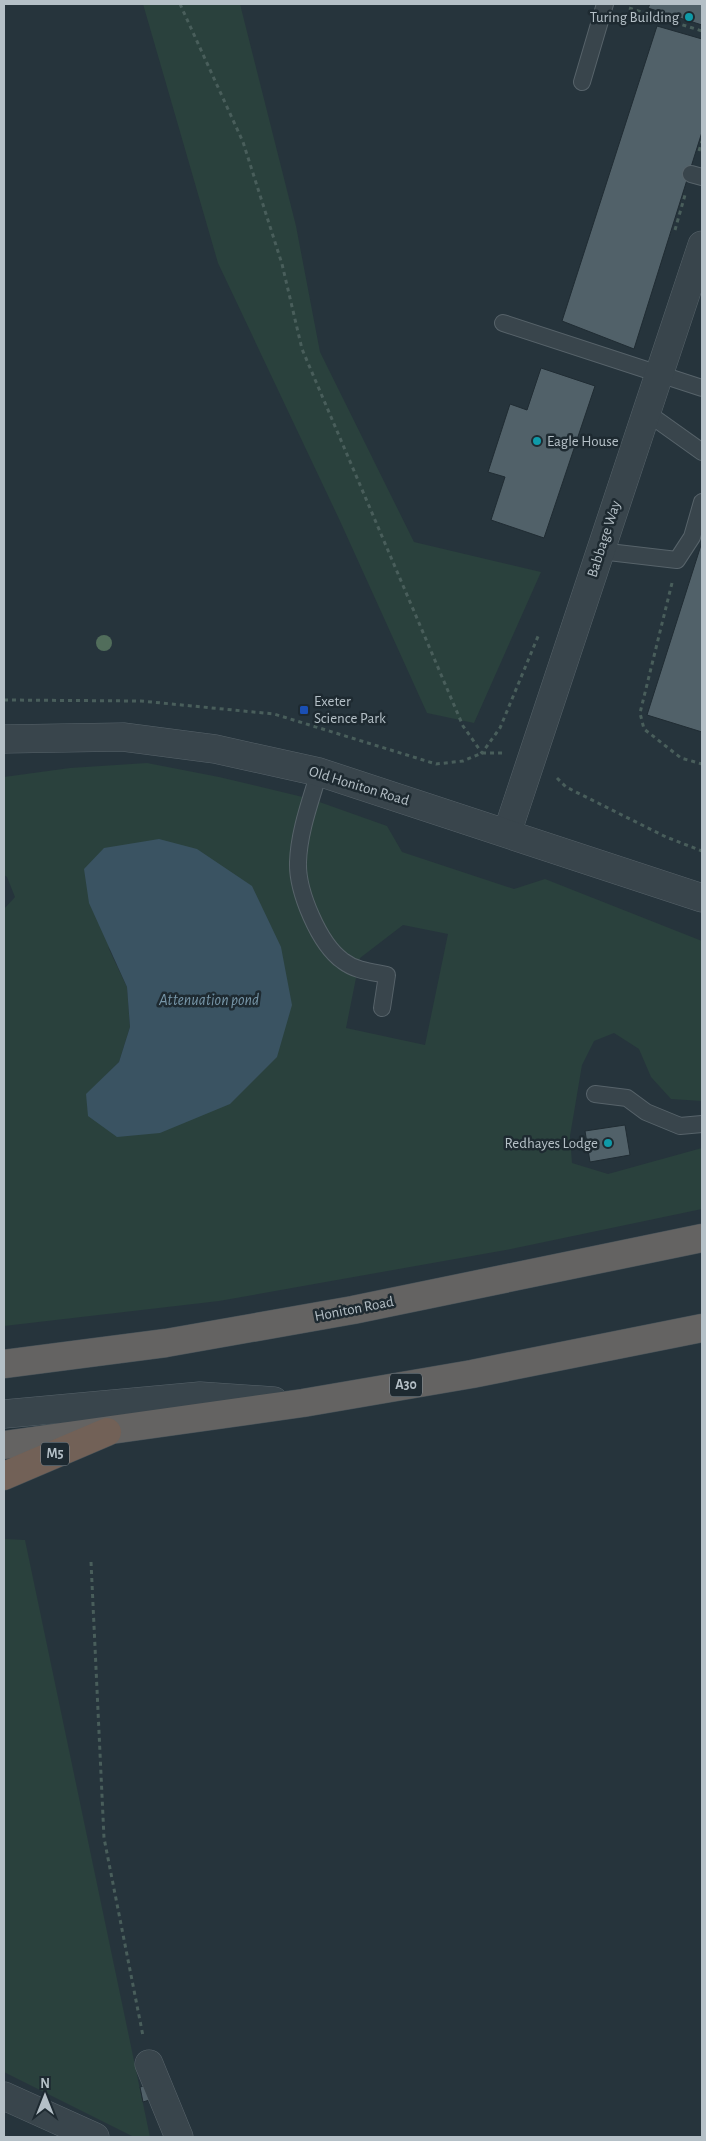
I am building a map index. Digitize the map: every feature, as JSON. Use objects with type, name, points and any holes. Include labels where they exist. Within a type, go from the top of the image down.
[{"type":"highway","name":"Honiton Road","points":[[4,1364],[166,1343],[353,1310],[702,1238]]},
{"type":"highway","name":"A30","points":[[4,1445],[303,1403],[482,1372],[702,1328]]},
{"type":"highway","name":"M5","points":[[4,1476],[107,1432]]},
{"type":"street","name":"Babbage Way","points":[[507,834],[702,245]]},
{"type":"street","name":"Old Honiton Road","points":[[4,739],[123,737],[215,749],[319,772],[702,898]]},
{"type":"street","points":[[4,1414],[200,1396],[303,1403]]},
{"type":"street","points":[[149,2064],[179,2137]]},
{"type":"street","points":[[4,2096],[95,2137]]},
{"type":"lane","points":[[582,82],[605,4]]},
{"type":"lane","points":[[503,323],[702,388]]},
{"type":"lane","points":[[646,412],[702,452]]},
{"type":"lane","points":[[600,551],[678,560],[692,537],[702,502]]},
{"type":"lane","points":[[319,772],[304,825],[298,863],[307,908],[329,946],[343,961],[357,969],[387,975],[382,1008]]},
{"type":"lane","points":[[595,1094],[628,1098],[646,1112],[680,1126],[702,1124]]},
{"type":"path","points":[[180,4],[244,142],[282,264],[302,349],[463,726],[482,753]]},
{"type":"path","points":[[627,7],[702,31]]},
{"type":"path","points":[[678,560],[640,713],[644,728],[681,758],[702,764]]},
{"type":"path","points":[[4,700],[141,701],[274,714],[436,764],[463,761],[482,753],[533,754],[566,787],[666,837],[702,851]]},
{"type":"path","points":[[91,1562],[104,1838],[149,2064]]},
{"type":"green space","points":[[143,4],[240,4],[296,226],[320,352],[414,542],[541,572],[474,723],[427,713],[340,521],[218,263]]},
{"type":"green space","points":[[147,763],[219,777],[311,799],[387,826],[402,852],[514,889],[545,879],[702,941],[702,1101],[671,1099],[651,1077],[639,1049],[614,1033],[594,1041],[582,1065],[570,1136],[572,1163],[608,1174],[702,1148],[702,1209],[511,1249],[219,1301],[4,1326],[4,909],[15,897],[7,877],[4,875],[4,777],[70,768]],"holes":[[[403,925],[448,934],[425,1045],[346,1028],[360,958]],[[108,947],[230,1104],[86,1095],[119,1062],[130,1027],[127,987]]]},
{"type":"green space","points":[[4,1539],[25,1540],[150,2137],[134,2137],[4,2072]]},
{"type":"water","name":"Attenuation pond","points":[[159,839],[197,849],[252,886],[281,947],[292,1005],[277,1057],[230,1104],[160,1133],[117,1137],[88,1116],[86,1094],[119,1062],[130,1027],[127,987],[89,903],[84,869],[104,848]]},
{"type":"building","name":"Turing Building","points":[[650,4],[702,4],[702,25],[648,8]]},
{"type":"building","points":[[657,26],[702,39],[702,132],[634,349],[562,321]]},
{"type":"building","name":"Eagle House","points":[[541,368],[595,386],[544,538],[491,520],[505,477],[488,472],[510,404],[527,410]]},
{"type":"building","points":[[702,542],[702,732],[647,715]]},
{"type":"building","name":"Redhayes Lodge","points":[[625,1125],[630,1155],[590,1162],[585,1131]]},
{"type":"building","points":[[156,2083],[162,2096],[143,2102],[140,2087]]},
{"type":"place","name":"Turing Building","points":[[689,17]]},
{"type":"place","name":"Eagle House","points":[[537,441]]},
{"type":"place","name":"Exeter Science Park","points":[[304,710]]},
{"type":"place","name":"Redhayes Lodge","points":[[608,1143]]}]
